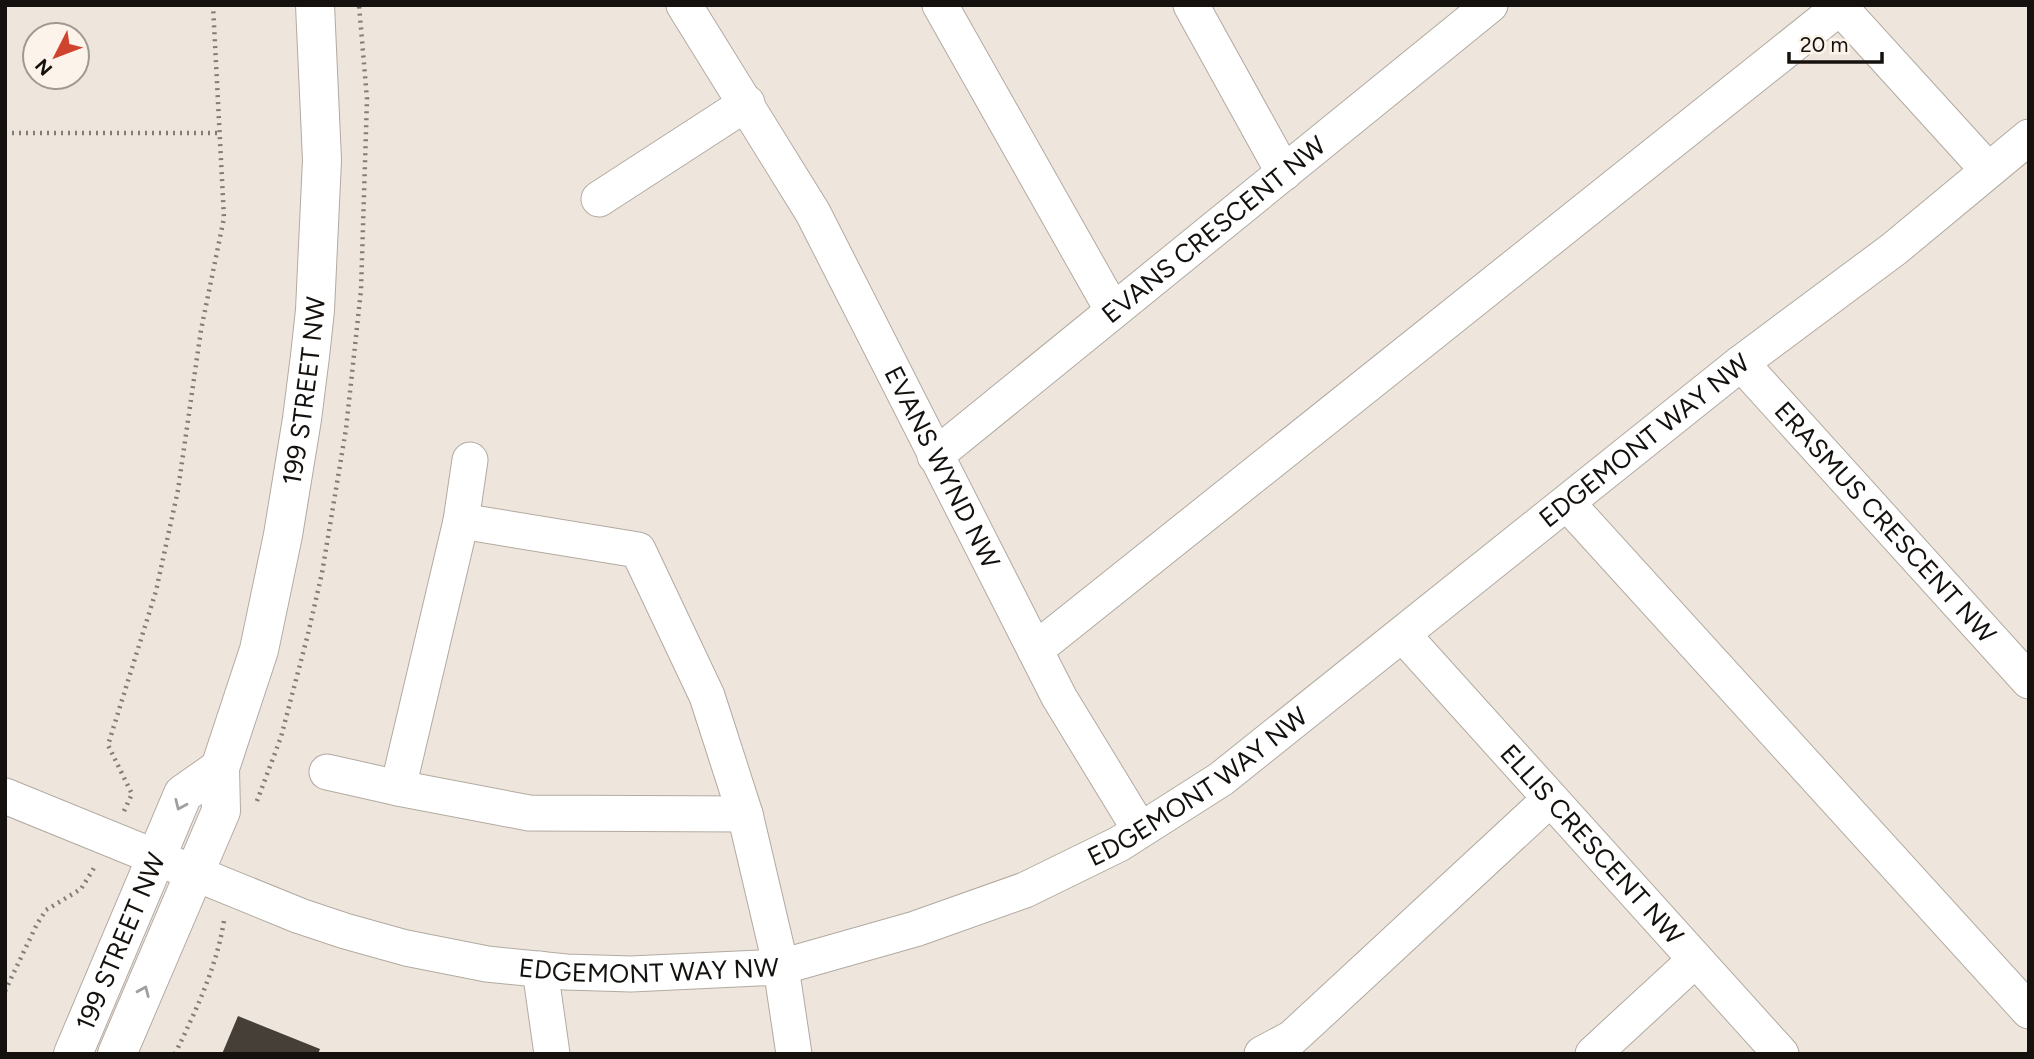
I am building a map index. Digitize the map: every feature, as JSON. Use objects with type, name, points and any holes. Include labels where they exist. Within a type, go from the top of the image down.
[{"type":"main road","name":"199 STREET NW","points":[[117,1054],[221,811],[220,768],[259,650],[283,535],[306,394],[315,310],[321,160],[315,5]]},
{"type":"main road","name":"199 STREET NW","points":[[73,1054],[184,794],[220,768]]},
{"type":"street","name":"EVANS WYND NW","points":[[684,5],[747,103],[813,214],[1035,650],[1087,745],[1140,831]]},
{"type":"street","points":[[940,5],[1113,311]]},
{"type":"street","points":[[1191,5],[1284,173]]},
{"type":"street","name":"EVANS CRESCENT NW","points":[[935,456],[1490,5]]},
{"type":"street","points":[[1035,650],[1839,6],[1988,170]]},
{"type":"street","points":[[598,199],[747,103]]},
{"type":"street","name":"EDGEMONT WAY NW","points":[[5,796],[345,932],[406,948],[487,964],[566,972],[631,974],[781,967],[915,929],[1025,890],[1119,844],[1221,779],[1741,363],[1894,249],[2029,137]]},
{"type":"street","name":"ERASMUS CRESCENT NW","points":[[1741,363],[2029,681]]},
{"type":"street","points":[[398,788],[461,520],[470,460]]},
{"type":"street","points":[[1567,503],[2029,1012]]},
{"type":"street","points":[[461,520],[638,550],[708,696],[745,814],[781,967],[794,1054]]},
{"type":"street","name":"ELLIS CRESCENT NW","points":[[1403,635],[1781,1054]]},
{"type":"street","points":[[327,772],[530,813],[745,814]]},
{"type":"street","points":[[1262,1054],[1292,1038],[1550,799]]},
{"type":"street","points":[[1593,1054],[1695,960]]},
{"type":"street","points":[[540,969],[552,1054]]},
{"type":"path","points":[[5,991],[37,924],[46,910],[81,889],[113,839],[132,793],[108,745],[156,591],[178,490],[201,330],[224,218],[213,5]]},
{"type":"path","points":[[5,133],[221,133]]},
{"type":"building","points":[[238,1016],[320,1049],[318,1054],[222,1054]]}]
